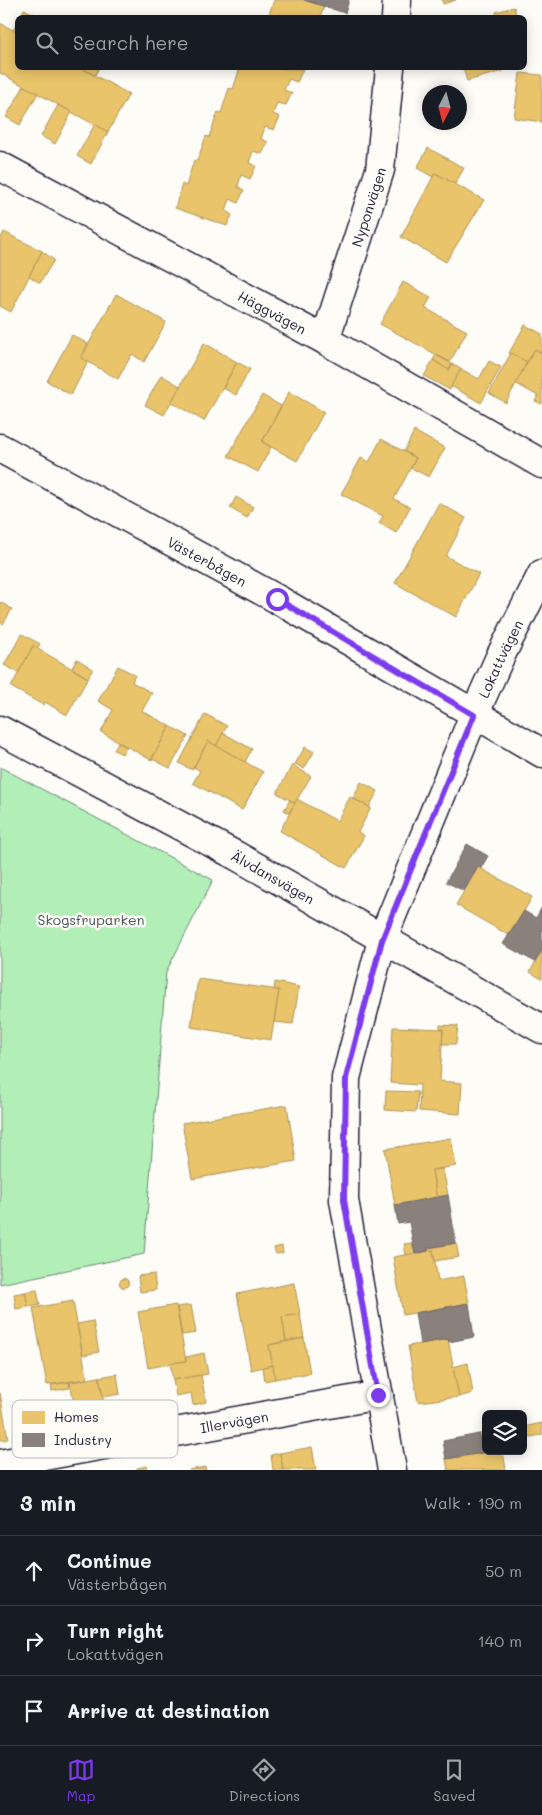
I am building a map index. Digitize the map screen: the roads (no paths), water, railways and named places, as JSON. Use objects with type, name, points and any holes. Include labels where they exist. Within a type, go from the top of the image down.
[{"type":"street","points":[[396,15],[398,0]]},
{"type":"street","name":"Nyponvägen","points":[[325,340],[380,170],[390,70]]},
{"type":"street","name":"Häggvägen","points":[[0,166],[325,340],[542,464]]},
{"type":"street","name":"Västerbågen","points":[[0,448],[277,599],[542,753]]},
{"type":"street","name":"Lokattvägen","points":[[392,1470],[344,1200],[346,1078],[382,940],[474,715],[500,657],[542,574]]},
{"type":"street","name":"Älvdansvägen","points":[[0,730],[234,855],[542,1029]]},
{"type":"street","name":"Illervägen","points":[[178,1432],[378,1395]]},
{"type":"street","name":"Illervägen","points":[[0,1464],[33,1458]]},
{"type":"park label","name":"Skogsfruparken","points":[[91,919]]}]
